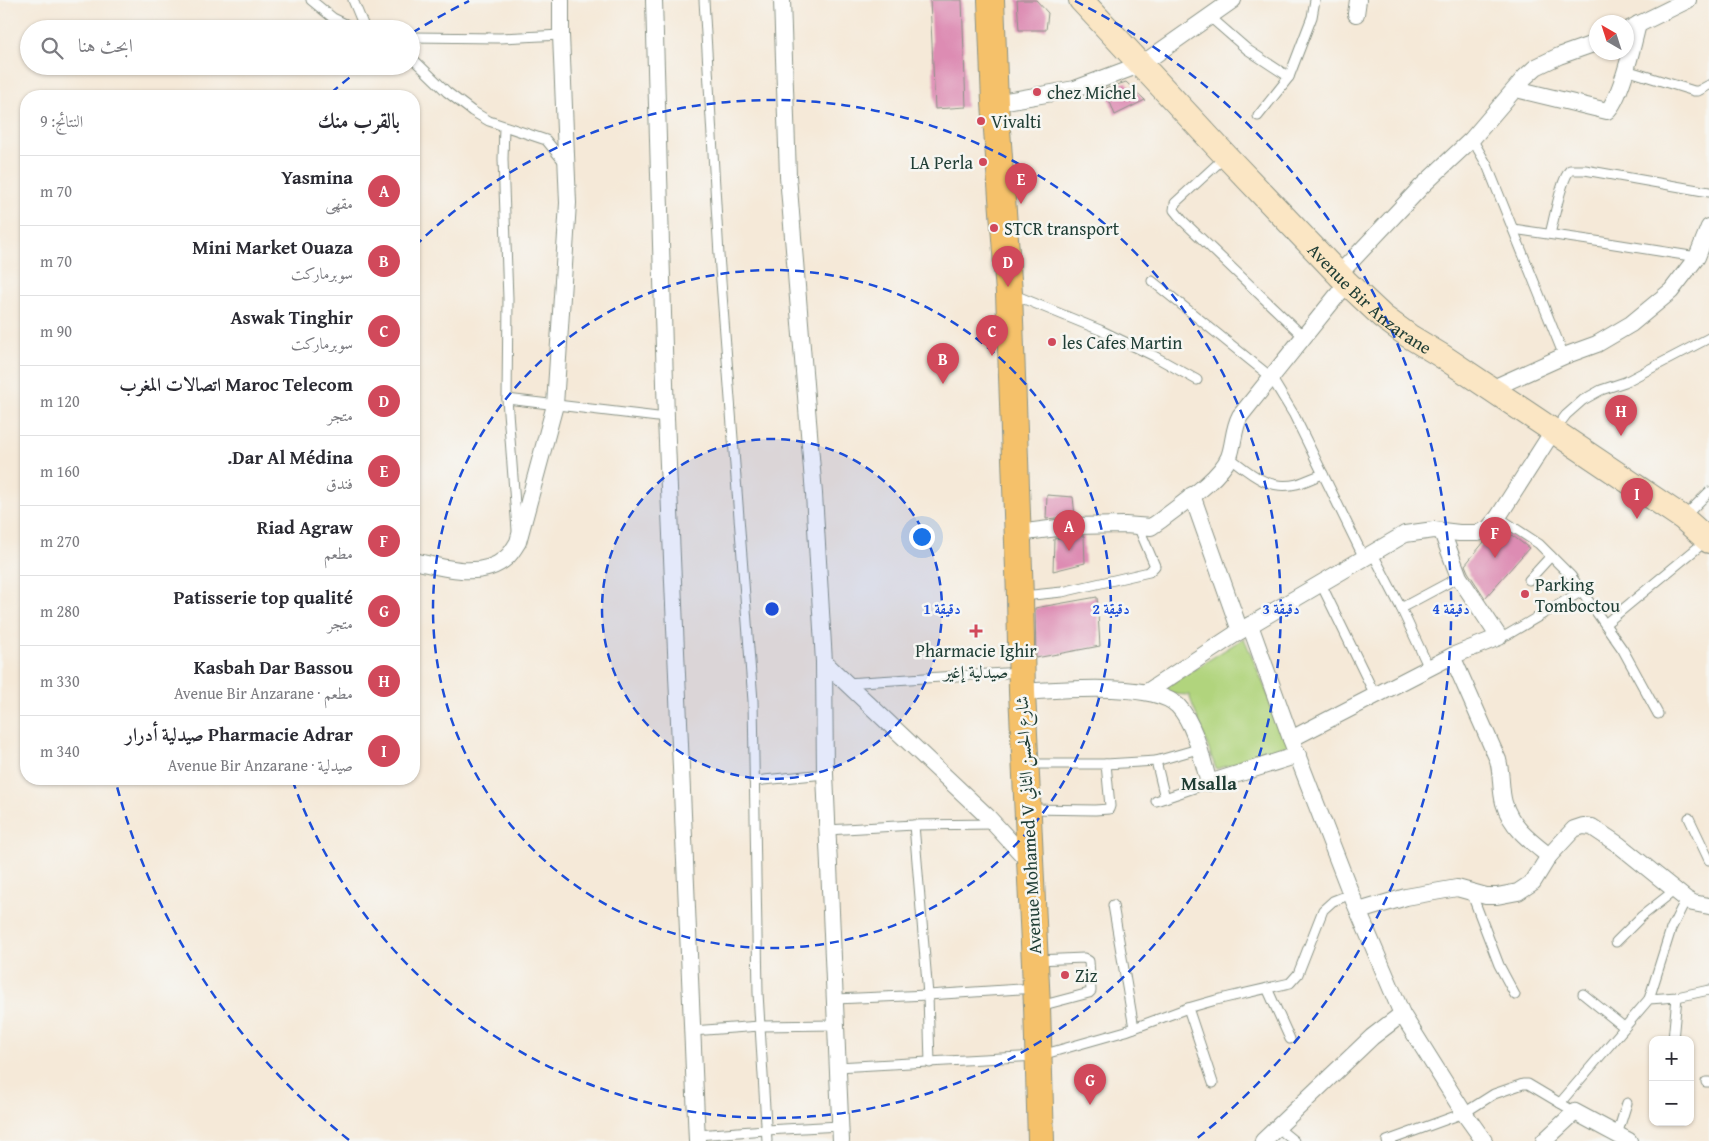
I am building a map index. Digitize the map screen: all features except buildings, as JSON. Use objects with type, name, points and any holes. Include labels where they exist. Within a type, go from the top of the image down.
[{"type":"main road","name":"Avenue Mohamed V شارع الحسن الثاني","points":[[991,0],[1009,293],[1025,764],[1042,1141]]},
{"type":"street","points":[[420,562],[470,570],[487,569],[506,558],[518,542],[555,405],[568,203],[561,0]]},
{"type":"street","points":[[654,0],[666,418],[697,1138]]},
{"type":"street","points":[[782,0],[788,176],[814,494],[824,662],[825,774],[840,1134]]},
{"type":"street","name":"Avenue Bir Anzarane","points":[[1081,0],[1226,156],[1383,317],[1683,518],[1708,540]]},
{"type":"street","points":[[996,104],[1076,89],[1142,64],[1232,0]]},
{"type":"street","points":[[1634,26],[1688,0]]},
{"type":"street","points":[[1018,533],[1073,526],[1151,526],[1192,496],[1223,468],[1228,457],[1236,423],[1240,416],[1304,337],[1343,278],[1422,186],[1472,139],[1536,68],[1559,56],[1589,45]]},
{"type":"street","points":[[1516,89],[1607,111],[1613,103],[1626,70],[1627,60]]},
{"type":"street","points":[[1491,389],[1564,356],[1597,344],[1631,324],[1671,291],[1697,257],[1709,227]]},
{"type":"street","points":[[1147,692],[1245,628],[1405,534],[1434,530],[1478,533],[1488,529],[1498,517],[1554,431]]},
{"type":"street","points":[[1192,496],[1292,739],[1351,894],[1402,1014],[1464,1113],[1484,1141]]},
{"type":"street","points":[[1292,739],[1452,656],[1499,636],[1459,577],[1442,532]]},
{"type":"street","points":[[1452,656],[1498,760],[1501,769],[1504,802],[1509,814],[1518,831],[1549,856]]},
{"type":"street","points":[[824,662],[994,824],[1030,863]]},
{"type":"street","points":[[1022,682],[1147,692],[1168,699],[1177,704],[1189,721],[1209,783],[1298,755]]},
{"type":"street","points":[[1359,911],[1406,897],[1457,888],[1486,896],[1518,892],[1533,882],[1549,856],[1574,829],[1583,826],[1592,828],[1620,845],[1693,903],[1709,906]]},
{"type":"street","points":[[1262,1141],[1278,1128],[1372,1037],[1402,1014]]},
{"type":"street","points":[[1544,1141],[1575,1112],[1623,1138]]},
{"type":"lane","points":[[310,0],[337,20]]},
{"type":"lane","points":[[353,0],[361,20]]},
{"type":"lane","points":[[704,0],[719,255],[753,701],[758,984],[767,1141]]},
{"type":"lane","points":[[1258,116],[1289,77],[1312,17],[1315,0]]},
{"type":"lane","points":[[1209,16],[1248,50],[1289,77]]},
{"type":"lane","points":[[420,38],[500,38],[561,35]]},
{"type":"lane","points":[[420,66],[447,92],[489,121],[546,140],[566,164]]},
{"type":"lane","points":[[1626,70],[1694,91],[1709,85]]},
{"type":"lane","points":[[504,127],[503,159],[508,276],[507,399],[518,542]]},
{"type":"lane","points":[[1472,139],[1487,165],[1564,356]]},
{"type":"lane","points":[[1226,156],[1175,203],[1174,210],[1182,220],[1304,337]]},
{"type":"lane","points":[[1550,234],[1563,184],[1570,170],[1585,170],[1709,192]]},
{"type":"lane","points":[[1513,229],[1697,257]]},
{"type":"lane","points":[[1152,281],[1271,377],[1294,415],[1323,474],[1368,556],[1401,608],[1429,668]]},
{"type":"lane","points":[[1009,293],[1100,330],[1154,356],[1197,380]]},
{"type":"lane","points":[[1554,431],[1566,415],[1583,400],[1602,390],[1625,382],[1709,338]]},
{"type":"lane","points":[[507,399],[666,418]]},
{"type":"lane","points":[[1228,457],[1259,480],[1275,486],[1296,484],[1323,474]]},
{"type":"lane","points":[[1683,518],[1709,492]]},
{"type":"lane","points":[[1498,517],[1539,544],[1572,576],[1623,650],[1658,714]]},
{"type":"lane","points":[[1020,597],[1062,592],[1149,572],[1155,566],[1138,526]]},
{"type":"lane","points":[[1605,624],[1708,540]]},
{"type":"lane","points":[[1529,580],[1551,556]]},
{"type":"lane","points":[[1401,608],[1459,577]]},
{"type":"lane","points":[[1321,584],[1375,695]]},
{"type":"lane","points":[[1499,636],[1507,635],[1582,591]]},
{"type":"lane","points":[[846,683],[1022,682]]},
{"type":"lane","points":[[1025,764],[1106,764],[1156,761],[1198,749]]},
{"type":"lane","points":[[1156,761],[1161,799],[1209,783]]},
{"type":"lane","points":[[1027,809],[1109,809],[1106,764]]},
{"type":"lane","points":[[754,781],[825,774]]},
{"type":"lane","points":[[1689,818],[1709,860]]},
{"type":"lane","points":[[827,830],[914,825],[994,824]]},
{"type":"lane","points":[[914,825],[928,995],[930,1062]]},
{"type":"lane","points":[[1471,891],[1499,965],[1515,995]]},
{"type":"lane","points":[[837,1067],[1038,1056],[1134,1028],[1188,1008],[1290,983],[1294,980],[1323,910],[1333,901],[1351,894]]},
{"type":"lane","points":[[1616,942],[1642,916],[1681,895]]},
{"type":"lane","points":[[1560,1102],[1649,999],[1681,895]]},
{"type":"lane","points":[[1113,905],[1134,1028]]},
{"type":"lane","points":[[835,999],[928,995],[1036,997],[1089,993],[1091,990],[1089,960],[1084,958],[1035,960]]},
{"type":"lane","points":[[1267,988],[1290,1039]]},
{"type":"lane","points":[[1649,999],[1677,997],[1709,990]]},
{"type":"lane","points":[[1584,994],[1624,1027]]},
{"type":"lane","points":[[1673,1036],[1677,997]]},
{"type":"lane","points":[[1188,1008],[1213,1083]]},
{"type":"lane","points":[[692,1031],[760,1026],[836,1025]]},
{"type":"lane","points":[[1388,1141],[1464,1113],[1494,1094],[1523,1084],[1528,1084],[1575,1112]]},
{"type":"lane","points":[[1623,1138],[1627,1103]]},
{"type":"lane","points":[[1278,1128],[1294,1141]]},
{"type":"lane","points":[[697,1138],[766,1130],[840,1134]]},
{"type":"green space","points":[[1244,638],[1291,749],[1216,769],[1189,695],[1171,694],[1164,688]]},
{"type":"place","name":"chez Michel","points":[[1037,92]]},
{"type":"place","name":"Vivalti","points":[[981,121]]},
{"type":"place","name":"LA Perla","points":[[983,162]]},
{"type":"place","name":"Dar Al Médina.","points":[[1021,204]]},
{"type":"place","name":"STCR transport","points":[[994,228]]},
{"type":"place","name":"Maroc Telecom اتصالات المغرب","points":[[1008,287]]},
{"type":"place","name":"les Cafes Martin","points":[[1052,342]]},
{"type":"place","name":"Aswak Tinghir","points":[[992,356]]},
{"type":"place","name":"Mini Market Ouaza","points":[[943,384]]},
{"type":"place","name":"Kasbah Dar Bassou","points":[[1621,436]]},
{"type":"place","name":"Pharmacie Adrar صيدلية أدرار","points":[[1637,519]]},
{"type":"place","name":"Yasmina","points":[[1069,551]]},
{"type":"place","name":"Riad Agraw","points":[[1495,558]]},
{"type":"place","name":"Parking Tomboctou","points":[[1525,594]]},
{"type":"place","name":"Pharmacie Ighir صيدلية إغير","points":[[976,631]]},
{"type":"place","name":"Ziz","points":[[1065,975]]},
{"type":"place","name":"Patisserie top qualité","points":[[1090,1105]]},
{"type":"district","name":"Msalla","points":[[1209,783]]}]
